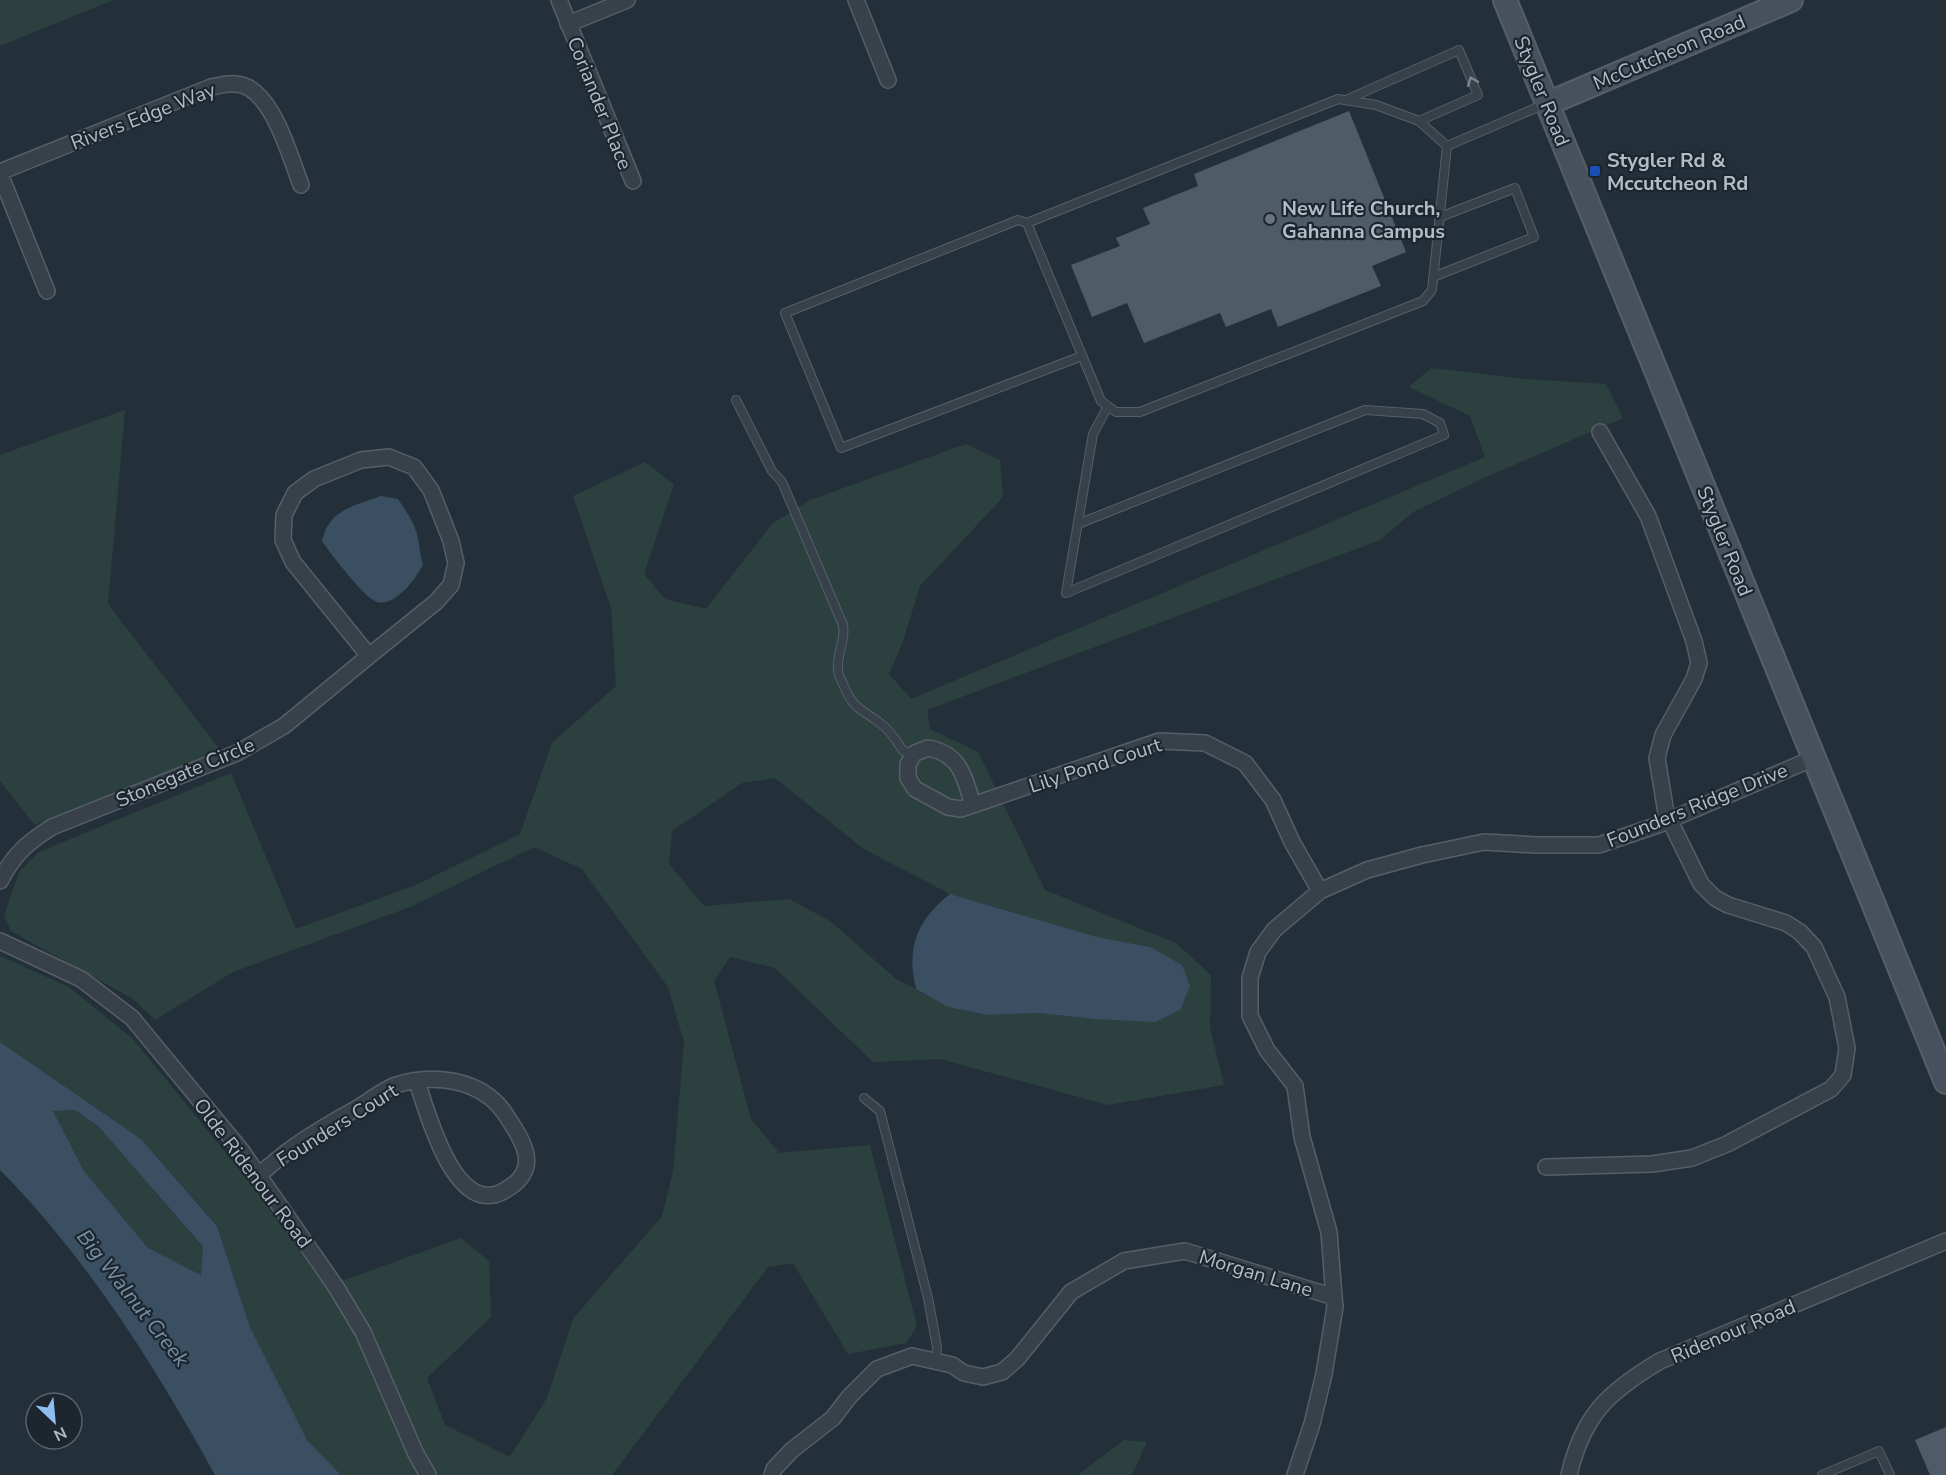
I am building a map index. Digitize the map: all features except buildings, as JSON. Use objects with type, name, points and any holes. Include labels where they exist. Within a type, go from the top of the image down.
[{"type":"main road","name":"Stygler Road","points":[[1504,0],[1946,1082]]},
{"type":"main road","name":"McCutcheon Road","points":[[1547,104],[1791,0]]},
{"type":"street","name":"Coriander Place","points":[[559,0],[633,181]]},
{"type":"street","points":[[568,24],[627,0]]},
{"type":"street","points":[[856,0],[888,80]]},
{"type":"street","name":"Rivers Edge Way","points":[[47,291],[0,173],[211,87],[236,83],[258,92],[271,111],[301,185]]},
{"type":"street","points":[[1546,1167],[1652,1164],[1692,1158],[1727,1144],[1831,1089],[1843,1075],[1847,1048],[1837,997],[1814,947],[1800,932],[1786,923],[1728,905],[1715,898],[1701,884],[1666,813],[1657,758],[1663,735],[1694,679],[1699,663],[1694,641],[1648,516],[1600,432]]},
{"type":"street","name":"Stonegate Circle","points":[[0,881],[25,845],[52,827],[237,753],[284,726],[436,602],[450,585],[456,563],[451,541],[431,490],[414,468],[389,457],[361,460],[314,479],[295,494],[284,515],[283,540],[293,562],[369,656]]},
{"type":"street","name":"Lily Pond Court","points":[[915,753],[908,764],[908,778],[915,789],[948,807],[961,809],[1159,741],[1205,742],[1245,763],[1274,800],[1292,842],[1320,891]]},
{"type":"street","points":[[915,753],[928,748],[941,750],[957,762],[973,805]]},
{"type":"street","name":"Founders Ridge Drive","points":[[1295,1475],[1312,1424],[1335,1307],[1329,1232],[1302,1137],[1295,1086],[1267,1050],[1250,1016],[1250,978],[1258,952],[1274,930],[1320,891],[1367,870],[1484,842],[1599,845],[1669,820],[1814,758]]},
{"type":"street","name":"Olde Ridenour Road","points":[[0,941],[81,979],[132,1018],[241,1150],[336,1287],[363,1332],[416,1454],[428,1475]]},
{"type":"street","name":"Founders Court","points":[[259,1175],[297,1144],[395,1085],[417,1082],[454,1080],[479,1090],[501,1108],[518,1132],[526,1156],[526,1165],[521,1177],[514,1185],[499,1193],[480,1194],[472,1191],[456,1175],[445,1157],[417,1082]]},
{"type":"street","name":"Ridenour Road","points":[[1569,1475],[1581,1435],[1600,1404],[1628,1380],[1660,1361],[1946,1241]]},
{"type":"street","name":"Morgan Lane","points":[[771,1475],[774,1468],[792,1450],[833,1418],[849,1397],[877,1369],[912,1356],[952,1365],[964,1373],[983,1377],[1002,1372],[1017,1359],[1071,1292],[1124,1260],[1185,1251],[1334,1297]]},
{"type":"lane","points":[[1348,99],[1459,50],[1478,96],[1419,121]]},
{"type":"lane","points":[[1027,224],[1338,99],[1376,105],[1419,121],[1447,146]]},
{"type":"lane","points":[[1447,146],[1547,104]]},
{"type":"lane","points":[[1082,356],[841,448],[785,313],[1018,220],[1027,224],[1101,401],[1116,412],[1140,412],[1423,301],[1432,290],[1447,146]]},
{"type":"lane","points":[[1433,277],[1534,237],[1515,188],[1440,217]]},
{"type":"lane","points":[[736,400],[772,471],[782,482],[843,625],[845,636],[838,656],[838,672],[848,696],[858,709],[886,728],[903,751],[915,753]]},
{"type":"lane","points":[[1078,524],[1365,410],[1423,414],[1440,423],[1444,435],[1066,593],[1093,434],[1108,406]]},
{"type":"lane","points":[[864,1098],[880,1112],[928,1298],[937,1347],[936,1361]]},
{"type":"lane","points":[[1822,1475],[1879,1451],[1890,1475]]},
{"type":"green space","points":[[0,0],[113,0],[0,46]]},
{"type":"green space","points":[[1431,368],[1526,379],[1606,384],[1623,418],[1488,476],[1413,512],[1380,540],[927,710],[930,729],[978,752],[1045,890],[1176,943],[1211,975],[1210,1028],[1224,1085],[1108,1105],[940,1059],[873,1062],[775,968],[730,957],[714,981],[751,1119],[779,1153],[870,1145],[917,1326],[906,1343],[848,1354],[793,1263],[768,1267],[612,1475],[341,1475],[307,1440],[250,1327],[217,1225],[141,1139],[0,1042],[0,956],[69,987],[133,1039],[256,1190],[325,1287],[461,1238],[489,1261],[491,1317],[427,1378],[445,1425],[510,1457],[547,1398],[573,1319],[662,1216],[673,1172],[684,1042],[668,987],[582,869],[534,847],[410,907],[233,972],[155,1020],[133,999],[11,931],[4,916],[19,872],[39,852],[231,773],[296,929],[416,885],[520,834],[552,743],[616,686],[611,608],[573,496],[645,462],[674,484],[644,574],[665,599],[706,609],[772,524],[810,500],[966,444],[1000,460],[1003,497],[920,586],[902,644],[889,674],[911,699],[1485,457],[1470,416],[1409,387]],"holes":[[[775,778],[864,849],[950,894],[1097,937],[1150,947],[1095,1019],[1038,1013],[987,1015],[948,1007],[895,978],[830,921],[789,899],[704,906],[669,864],[672,831],[742,783]]]},
{"type":"green space","points":[[125,410],[108,604],[221,751],[35,825],[0,781],[0,455]]},
{"type":"green space","points":[[75,1110],[98,1126],[203,1248],[201,1275],[148,1248],[84,1171],[53,1111]]},
{"type":"green space","points":[[1124,1440],[1147,1442],[1132,1475],[1078,1475]]},
{"type":"water","points":[[381,496],[398,499],[412,521],[423,564],[404,591],[397,597],[382,603],[363,592],[322,541],[325,530],[337,515],[352,506]]},
{"type":"water","points":[[950,894],[1097,937],[1150,947],[1182,965],[1190,986],[1180,1010],[1155,1022],[1038,1013],[987,1015],[948,1007],[916,989],[912,961],[917,936],[922,925],[929,914]]},
{"type":"water","name":"Big Walnut Creek","points":[[0,1042],[141,1139],[217,1226],[250,1327],[307,1440],[341,1475],[215,1475],[144,1354],[118,1315],[62,1240],[0,1170]],"holes":[[[75,1110],[98,1126],[203,1247],[201,1275],[148,1248],[84,1171],[53,1111]]]},
{"type":"place","name":"Stygler Rd & Mccutcheon Rd","points":[[1595,171]]},
{"type":"place","name":"New Life Church, Gahanna Campus","points":[[1270,219]]}]
